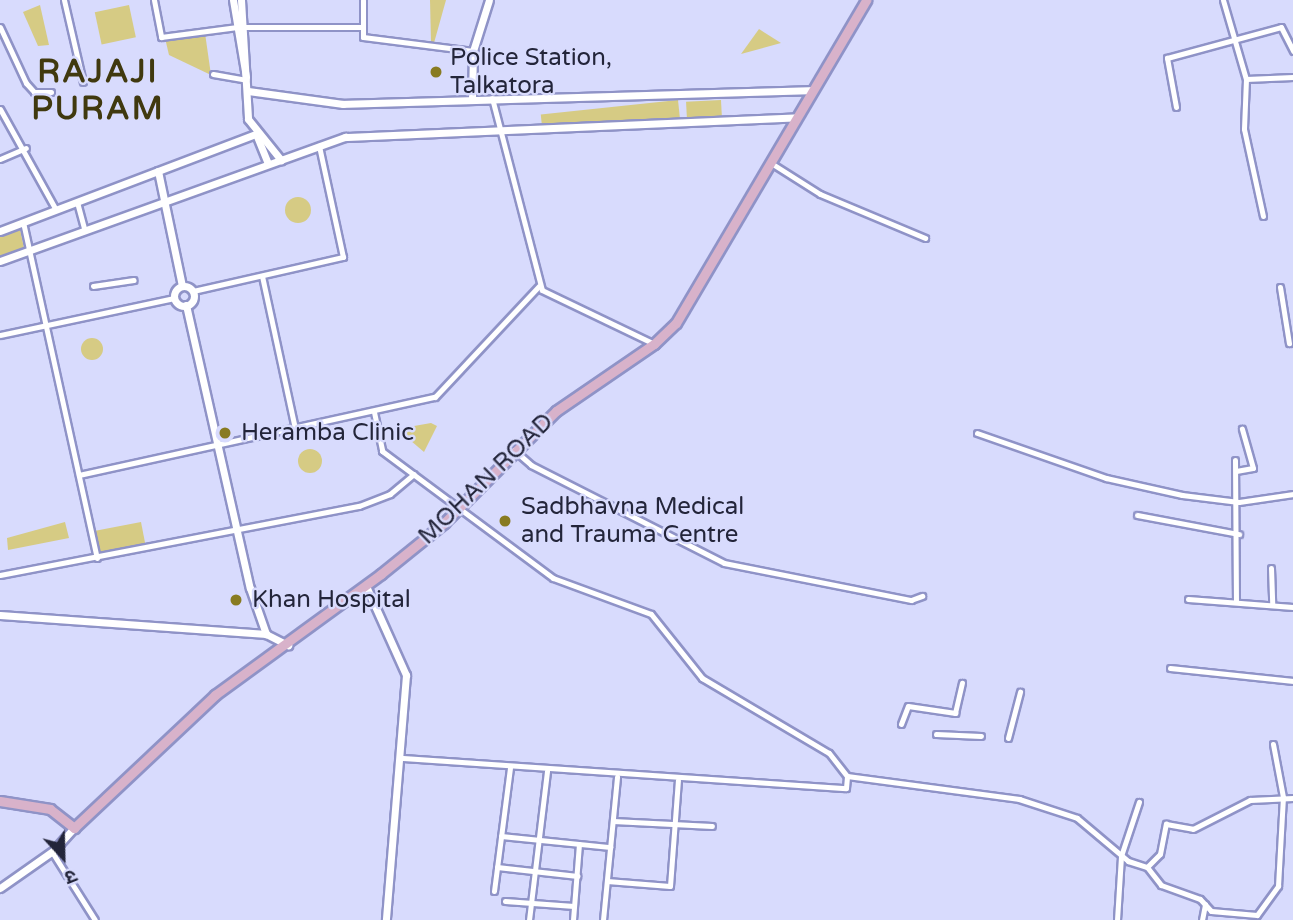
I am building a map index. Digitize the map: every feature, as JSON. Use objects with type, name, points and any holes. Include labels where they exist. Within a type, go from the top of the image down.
[{"type":"main road","name":"MOHAN ROAD","points":[[74,828],[215,695],[289,645],[366,586],[459,507],[556,411],[654,344],[676,323],[768,161],[866,0]]},
{"type":"main road","points":[[0,801],[50,809],[74,828]]},
{"type":"street","points":[[64,0],[83,82]]},
{"type":"street","points":[[154,0],[161,37],[241,28],[363,27]]},
{"type":"street","points":[[233,0],[241,28]]},
{"type":"street","points":[[241,0],[246,79],[256,134],[268,164]]},
{"type":"street","points":[[363,0],[363,37],[473,51]]},
{"type":"street","points":[[472,99],[473,51],[489,0]]},
{"type":"street","points":[[1223,0],[1246,79],[1244,129],[1263,216]]},
{"type":"street","points":[[0,27],[26,83],[34,92],[51,92]]},
{"type":"street","points":[[1176,107],[1163,60],[1282,27],[1293,51]]},
{"type":"street","points":[[213,74],[246,79]]},
{"type":"street","points":[[1246,79],[1293,77]]},
{"type":"street","points":[[248,91],[343,104],[813,90]]},
{"type":"street","points":[[492,98],[505,130],[522,233],[539,286],[551,298],[601,314],[654,344]]},
{"type":"street","points":[[0,109],[26,148],[56,210]]},
{"type":"street","points":[[0,261],[345,137],[796,117]]},
{"type":"street","points":[[256,134],[281,160]]},
{"type":"street","points":[[0,231],[256,134]]},
{"type":"street","points":[[182,286],[193,291],[343,257],[319,146]]},
{"type":"street","points":[[0,159],[26,148]]},
{"type":"street","points":[[768,161],[820,194],[925,238]]},
{"type":"street","points":[[0,335],[174,298],[182,286],[158,171]]},
{"type":"street","points":[[77,202],[85,231]]},
{"type":"street","points":[[23,222],[97,558]]},
{"type":"street","points":[[262,276],[295,429]]},
{"type":"street","points":[[93,286],[134,280]]},
{"type":"street","points":[[79,475],[435,397],[539,286]]},
{"type":"street","points":[[1280,287],[1290,330],[1289,342]]},
{"type":"street","points":[[193,291],[186,306],[237,530],[267,634]]},
{"type":"street","points":[[174,298],[186,306]]},
{"type":"street","points":[[374,412],[382,451],[554,578],[651,614],[702,678],[829,753],[847,776],[846,788],[617,777],[403,758]]},
{"type":"street","points":[[1236,471],[1253,468],[1242,429]]},
{"type":"street","points":[[977,433],[1120,481],[1240,502],[1293,494]]},
{"type":"street","points":[[514,450],[531,466],[724,563],[912,600],[922,596]]},
{"type":"street","points":[[1235,460],[1240,502],[1236,603]]},
{"type":"street","points":[[0,575],[359,506],[390,494],[414,474]]},
{"type":"street","points":[[1137,515],[1239,534]]},
{"type":"street","points":[[1272,568],[1272,606]]},
{"type":"street","points":[[366,586],[406,675],[403,758],[386,920]]},
{"type":"street","points":[[1188,599],[1293,607]]},
{"type":"street","points":[[0,615],[267,634],[289,645]]},
{"type":"street","points":[[1170,668],[1293,681]]},
{"type":"street","points":[[901,724],[908,706],[954,713],[962,682]]},
{"type":"street","points":[[1008,738],[1020,692]]},
{"type":"street","points":[[936,733],[981,736]]},
{"type":"street","points":[[847,776],[1044,806],[1077,818],[1122,856],[1147,867],[1161,885],[1238,916],[1262,912],[1278,886],[1283,797],[1273,744]]},
{"type":"street","points":[[494,891],[510,768]]},
{"type":"street","points":[[529,920],[547,771]]},
{"type":"street","points":[[603,920],[617,777]]},
{"type":"street","points":[[607,881],[670,886],[672,824],[678,780]]},
{"type":"street","points":[[1147,867],[1160,854],[1166,824],[1193,829],[1222,809],[1283,797],[1293,798]]},
{"type":"street","points":[[1117,920],[1122,856],[1139,802]]},
{"type":"street","points":[[612,821],[712,827]]},
{"type":"street","points":[[0,888],[52,852],[74,828]]},
{"type":"street","points":[[501,836],[610,847]]},
{"type":"street","points":[[573,920],[579,844]]},
{"type":"street","points":[[52,852],[95,920]]},
{"type":"street","points":[[498,867],[577,876]]},
{"type":"street","points":[[505,901],[575,906]]},
{"type":"street","points":[[1202,920],[1205,904]]},
{"type":"shaded area","points":[[430,0],[446,0],[434,43],[431,42]]},
{"type":"shaded area","points":[[40,5],[49,45],[38,46],[23,12]]},
{"type":"shaded area","points":[[129,5],[136,37],[102,45],[95,12]]},
{"type":"shaded area","points":[[759,29],[781,43],[741,54]]},
{"type":"shaded area","points":[[205,33],[211,75],[169,55],[165,38]]},
{"type":"shaded area","points":[[678,100],[680,119],[543,133],[541,114]]},
{"type":"shaded area","points":[[721,100],[722,118],[687,120],[686,102]]},
{"type":"shaded area","points":[[298,197],[308,200],[311,210],[308,220],[298,223],[288,220],[285,210],[288,200]]},
{"type":"shaded area","points":[[20,229],[24,248],[0,257],[0,237]]},
{"type":"shaded area","points":[[92,338],[100,341],[103,349],[100,357],[92,360],[84,357],[81,349],[84,341]]},
{"type":"shaded area","points":[[431,423],[437,426],[424,452],[397,429]]},
{"type":"shaded area","points":[[310,449],[318,453],[322,461],[318,469],[310,473],[302,469],[298,461],[302,453]]},
{"type":"shaded area","points":[[65,522],[69,538],[8,550],[7,538]]},
{"type":"shaded area","points":[[141,522],[146,547],[98,556],[93,531]]},
{"type":"place","name":"Police Station, Talkatora","points":[[436,72]]},
{"type":"place","name":"Heramba Clinic","points":[[225,433]]},
{"type":"place","name":"Sadbhavna Medical and Trauma Centre","points":[[505,521]]},
{"type":"place","name":"Khan Hospital","points":[[236,600]]},
{"type":"district","name":"RAJAJI PURAM","points":[[98,92]]}]
